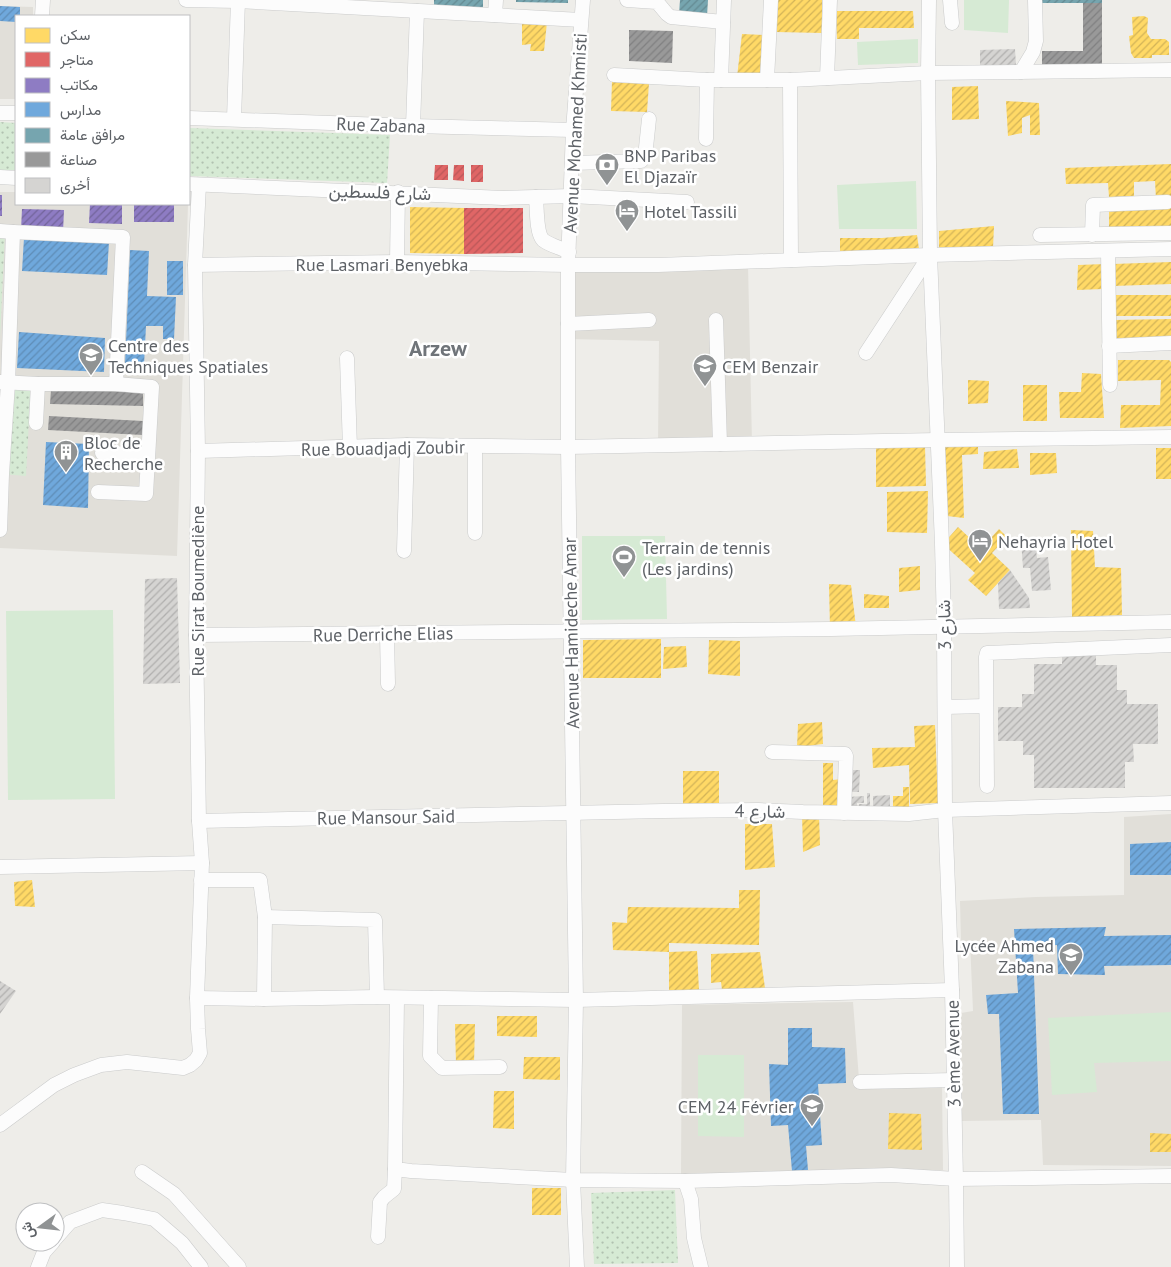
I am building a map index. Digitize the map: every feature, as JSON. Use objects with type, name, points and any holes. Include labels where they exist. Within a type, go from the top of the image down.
[{"type":"street","points":[[42,0],[42,15]]},
{"type":"street","points":[[186,0],[238,1],[581,20]]},
{"type":"street","points":[[495,15],[496,0]]},
{"type":"street","name":"Avenue Mohamed Khmisti","points":[[568,259],[573,130],[582,0]]},
{"type":"street","points":[[627,0],[657,2],[666,14],[671,17],[723,22]]},
{"type":"street","points":[[706,139],[723,22],[724,0]]},
{"type":"street","points":[[767,80],[771,0]]},
{"type":"street","points":[[827,78],[830,0]]},
{"type":"street","name":"شارع 3","points":[[929,0],[930,255],[944,628],[945,810]]},
{"type":"street","points":[[950,0],[952,23]]},
{"type":"street","points":[[1020,72],[1033,52],[1036,41],[1035,0]]},
{"type":"street","points":[[234,119],[238,1]]},
{"type":"street","points":[[413,126],[417,11]]},
{"type":"street","points":[[614,75],[714,80],[790,80],[928,73],[1171,70]]},
{"type":"street","points":[[790,80],[791,260]]},
{"type":"street","points":[[0,113],[15,114]]},
{"type":"street","name":"Rue Zabana","points":[[190,118],[573,130]]},
{"type":"street","points":[[572,163],[641,161],[645,158],[649,119]]},
{"type":"street","points":[[0,177],[15,178]]},
{"type":"street","name":"شارع فلسطين","points":[[194,184],[502,198],[571,196],[687,202]]},
{"type":"street","name":"Rue Sirat Boumediène","points":[[0,1125],[54,1086],[74,1075],[101,1066],[127,1062],[183,1068],[196,1060],[200,1053],[197,998],[202,863],[199,821],[196,635],[198,451],[194,184]]},
{"type":"street","points":[[396,262],[398,192]]},
{"type":"street","points":[[536,197],[540,236],[568,259]]},
{"type":"street","points":[[1092,235],[1093,205],[1167,202]]},
{"type":"street","points":[[0,530],[7,232],[123,237],[116,384]]},
{"type":"street","points":[[1040,235],[1171,233]]},
{"type":"street","points":[[1110,386],[1109,346],[1114,250],[1120,234]]},
{"type":"street","name":"Rue Lasmari Benyebka","points":[[195,265],[568,259],[658,265],[930,255],[1171,249]]},
{"type":"street","points":[[866,353],[930,255]]},
{"type":"street","name":"Avenue Hamideche Amar","points":[[568,259],[568,447],[576,1000],[573,1180],[577,1267]]},
{"type":"street","points":[[568,324],[649,320]]},
{"type":"street","points":[[716,320],[720,444]]},
{"type":"street","points":[[1109,346],[1171,342]]},
{"type":"street","points":[[347,358],[350,448]]},
{"type":"street","points":[[4,382],[116,384],[152,387],[146,494],[98,492]]},
{"type":"street","points":[[36,423],[38,384]]},
{"type":"street","name":"Rue Bouadjadj Zoubir","points":[[198,451],[406,445],[568,447],[1171,437]]},
{"type":"street","points":[[404,551],[406,445]]},
{"type":"street","points":[[475,447],[475,533]]},
{"type":"street","points":[[102,453],[148,454]]},
{"type":"street","name":"Rue Derriche Elias","points":[[196,635],[944,628],[1171,622]]},
{"type":"street","points":[[387,634],[388,684]]},
{"type":"street","points":[[987,786],[987,653],[1171,645]]},
{"type":"street","points":[[945,707],[986,706]]},
{"type":"street","points":[[772,752],[845,754],[844,813]]},
{"type":"street","name":"شارع 4","points":[[574,812],[758,810],[909,814],[945,810],[1171,803]]},
{"type":"street","name":"3 ème Avenue","points":[[945,810],[952,990],[957,1267]]},
{"type":"street","name":"Rue Mansour Said","points":[[199,821],[574,812]]},
{"type":"street","points":[[0,867],[202,863]]},
{"type":"street","points":[[201,880],[260,880],[265,917],[264,999]]},
{"type":"street","points":[[265,917],[375,920],[377,997]]},
{"type":"street","points":[[197,998],[377,997],[576,1000],[952,990]]},
{"type":"street","points":[[378,1237],[380,1202],[394,1189],[398,998]]},
{"type":"street","points":[[431,998],[430,1056],[442,1068],[500,1067]]},
{"type":"street","points":[[860,1082],[954,1080]]},
{"type":"street","points":[[395,1169],[573,1180],[685,1181],[891,1176],[956,1179],[1171,1176]]},
{"type":"street","points":[[142,1172],[174,1194],[239,1267]]},
{"type":"street","points":[[685,1181],[691,1199],[694,1238],[701,1267]]},
{"type":"street","points":[[65,1228],[70,1222],[102,1210],[154,1219],[182,1243],[202,1267]]},
{"type":"street","points":[[38,1267],[44,1252]]},
{"type":"shaded area","points":[[0,6],[33,7],[33,15],[15,15],[15,99],[0,99]]},
{"type":"shaded area","name":"Centre des Techniques Spatiales","points":[[0,192],[15,192],[15,205],[188,205],[177,556],[0,548]]},
{"type":"shaded area","name":"CEM Benzair","points":[[568,265],[748,265],[752,443],[658,445],[659,341],[568,339]]},
{"type":"shaded area","name":"Lycée Ahmed Zabana","points":[[1171,814],[1171,1166],[1043,1165],[1041,1120],[961,1121],[961,1013],[973,1011],[970,941],[961,941],[960,901],[1124,895],[1124,817]]},
{"type":"shaded area","name":"CEM 24 Février","points":[[853,1002],[859,1079],[942,1084],[943,1170],[681,1174],[682,1005]]},
{"type":"green space","points":[[964,0],[1009,0],[1008,33],[964,30]]},
{"type":"green space","points":[[918,39],[918,63],[858,65],[857,42]]},
{"type":"green space","points":[[0,122],[15,123],[15,170],[0,170]]},
{"type":"green space","points":[[190,128],[390,135],[387,183],[190,176]]},
{"type":"green space","points":[[916,181],[917,229],[839,229],[837,185]]},
{"type":"green space","points":[[0,231],[5,231],[0,338]]},
{"type":"green space","points":[[8,383],[31,384],[26,476],[2,474]]},
{"type":"green space","name":"Terrain de tennis (Les jardins)","points":[[582,536],[665,536],[667,619],[582,620]]},
{"type":"green space","points":[[113,610],[115,799],[8,800],[6,611]]},
{"type":"green space","points":[[1171,1012],[1171,1061],[1094,1063],[1097,1092],[1052,1095],[1048,1018]]},
{"type":"green space","points":[[698,1055],[744,1055],[744,1137],[698,1136]]},
{"type":"green space","points":[[675,1190],[678,1263],[594,1264],[591,1193]]},
{"type":"building: سكن","points":[[776,0],[822,0],[822,33],[776,32]]},
{"type":"building: سكن","points":[[836,11],[913,11],[914,28],[859,28],[859,39],[837,39]]},
{"type":"building: سكن","points":[[1144,16],[1148,18],[1147,33],[1151,39],[1165,39],[1169,42],[1169,55],[1152,55],[1152,58],[1134,58],[1131,53],[1129,36],[1133,35],[1132,17]]},
{"type":"building: سكن","points":[[522,21],[547,22],[544,51],[530,51],[531,44],[522,45]]},
{"type":"building: سكن","points":[[742,34],[765,35],[762,77],[737,77]]},
{"type":"building: سكن","points":[[612,81],[649,83],[647,112],[611,111]]},
{"type":"building: سكن","points":[[978,86],[979,119],[952,120],[952,87]]},
{"type":"building: سكن","points":[[1006,101],[1039,103],[1040,135],[1030,135],[1030,115],[1022,118],[1022,133],[1008,136]]},
{"type":"building: سكن","points":[[1171,164],[1171,198],[1156,199],[1155,181],[1134,182],[1134,196],[1109,197],[1108,183],[1066,184],[1065,168]]},
{"type":"building: سكن","points":[[410,207],[464,208],[464,254],[410,253]]},
{"type":"building: سكن","points":[[1171,207],[1171,229],[1109,228],[1109,208]]},
{"type":"building: سكن","points":[[994,226],[993,248],[939,249],[939,231]]},
{"type":"building: سكن","points":[[917,235],[919,249],[840,252],[840,238],[882,238]]},
{"type":"building: سكن","points":[[1171,262],[1171,284],[1114,286],[1113,264]]},
{"type":"building: سكن","points":[[1105,264],[1103,289],[1077,290],[1078,265]]},
{"type":"building: سكن","points":[[1114,295],[1171,295],[1171,316],[1114,316]]},
{"type":"building: سكن","points":[[1171,319],[1171,340],[1115,340],[1114,320]]},
{"type":"building: سكن","points":[[1118,360],[1169,360],[1171,362],[1171,426],[1120,428],[1121,405],[1160,405],[1161,380],[1118,381]]},
{"type":"building: سكن","points":[[1082,373],[1101,374],[1104,418],[1060,418],[1059,392],[1081,392]]},
{"type":"building: سكن","points":[[968,380],[989,381],[988,403],[968,404]]},
{"type":"building: سكن","points":[[1023,385],[1047,385],[1047,421],[1023,421]]},
{"type":"building: سكن","points":[[978,440],[978,454],[962,455],[964,518],[947,516],[944,441]]},
{"type":"building: سكن","points":[[925,446],[926,486],[876,487],[876,447]]},
{"type":"building: سكن","points":[[1156,448],[1171,448],[1171,479],[1156,479]]},
{"type":"building: سكن","points":[[1017,449],[1019,468],[983,469],[984,452]]},
{"type":"building: سكن","points":[[1030,453],[1056,453],[1057,473],[1030,475]]},
{"type":"building: سكن","points":[[928,491],[927,533],[887,532],[887,492]]},
{"type":"building: سكن","points":[[958,527],[973,541],[980,534],[988,541],[999,529],[1007,537],[992,553],[1010,570],[986,596],[968,580],[975,573],[943,544]]},
{"type":"building: سكن","points":[[1071,530],[1093,531],[1095,567],[1121,568],[1122,615],[1072,617]]},
{"type":"building: سكن","points":[[920,566],[920,590],[899,592],[899,568]]},
{"type":"building: سكن","points":[[829,584],[851,585],[856,627],[830,629]]},
{"type":"building: سكن","points":[[864,594],[889,596],[889,608],[864,608]]},
{"type":"building: سكن","points":[[661,639],[661,678],[583,678],[583,640]]},
{"type":"building: سكن","points":[[709,640],[740,641],[740,676],[708,674]]},
{"type":"building: سكن","points":[[686,646],[687,667],[663,669],[664,647]]},
{"type":"building: سكن","points":[[822,722],[823,744],[797,747],[798,724]]},
{"type":"building: سكن","points":[[935,725],[938,803],[910,804],[909,765],[873,768],[872,748],[915,747],[914,726]]},
{"type":"building: سكن","points":[[823,763],[833,763],[833,780],[841,779],[841,809],[823,809]]},
{"type":"building: سكن","points":[[683,771],[719,771],[719,804],[683,804]]},
{"type":"building: سكن","points":[[903,787],[909,787],[909,808],[893,808],[893,796],[903,796]]},
{"type":"building: سكن","points":[[802,814],[819,815],[820,845],[803,852]]},
{"type":"building: سكن","points":[[745,824],[772,824],[775,867],[745,870]]},
{"type":"building: سكن","points":[[32,880],[35,907],[15,906],[14,882]]},
{"type":"building: سكن","points":[[739,890],[760,890],[759,945],[669,943],[669,952],[613,950],[612,922],[627,923],[628,907],[739,908]]},
{"type":"building: سكن","points":[[697,951],[699,991],[669,993],[669,952]]},
{"type":"building: سكن","points":[[760,952],[765,988],[722,990],[721,982],[711,983],[711,954]]},
{"type":"building: سكن","points":[[497,1016],[537,1016],[537,1037],[497,1036]]},
{"type":"building: سكن","points":[[455,1024],[475,1024],[474,1064],[456,1064]]},
{"type":"building: سكن","points":[[524,1057],[560,1057],[560,1080],[523,1079]]},
{"type":"building: سكن","points":[[494,1091],[514,1091],[514,1129],[493,1128]]},
{"type":"building: سكن","points":[[889,1113],[921,1114],[922,1150],[888,1149]]},
{"type":"building: سكن","points":[[1150,1133],[1171,1134],[1171,1152],[1150,1152]]},
{"type":"building: سكن","points":[[532,1188],[561,1188],[561,1215],[532,1215]]},
{"type":"building: متاجر","points":[[435,165],[448,165],[448,180],[434,180]]},
{"type":"building: متاجر","points":[[454,165],[464,165],[464,181],[453,180]]},
{"type":"building: متاجر","points":[[471,165],[483,165],[483,182],[471,182]]},
{"type":"building: متاجر","points":[[464,208],[523,208],[523,253],[464,254]]},
{"type":"building: مكاتب","points":[[0,195],[2,195],[2,216],[0,216]]},
{"type":"building: مكاتب","points":[[90,205],[122,205],[122,224],[89,223]]},
{"type":"building: مكاتب","points":[[134,205],[174,205],[174,222],[134,222]]},
{"type":"building: مكاتب","points":[[22,209],[64,210],[63,232],[21,230]]},
{"type":"building: مدارس","points":[[0,6],[20,7],[20,15],[15,15],[15,22],[0,21]]},
{"type":"building: مدارس","points":[[24,238],[109,242],[107,275],[22,271]]},
{"type":"building: مدارس","points":[[130,250],[149,251],[147,296],[176,297],[174,339],[163,339],[163,326],[146,326],[144,365],[125,364]]},
{"type":"building: مدارس","points":[[167,261],[183,261],[183,295],[167,295]]},
{"type":"building: مدارس","points":[[19,332],[105,338],[104,372],[17,368]]},
{"type":"building: مدارس","name":"Bloc de Recherche","points":[[46,442],[89,444],[88,508],[43,505]]},
{"type":"building: مدارس","points":[[1171,842],[1171,875],[1130,875],[1130,844]]},
{"type":"building: مدارس","points":[[1106,927],[1104,936],[1171,935],[1171,965],[1104,966],[1105,975],[1058,974],[1057,945],[1033,947],[1039,1114],[1003,1114],[999,1014],[988,1014],[986,995],[1018,993],[1014,929]]},
{"type":"building: مدارس","points":[[788,1028],[812,1028],[812,1047],[845,1048],[846,1083],[818,1084],[822,1145],[806,1146],[808,1170],[792,1171],[788,1125],[771,1126],[769,1064],[788,1065]]},
{"type":"building: مرافق عامة","points":[[434,0],[483,0],[483,10],[434,8]]},
{"type":"building: مرافق عامة","points":[[516,0],[568,0],[568,3],[516,2]]},
{"type":"building: مرافق عامة","points":[[680,0],[708,0],[707,16],[679,14]]},
{"type":"building: مرافق عامة","points":[[1038,0],[1102,0],[1102,3],[1038,3]]},
{"type":"building: صناعة","points":[[1083,3],[1102,3],[1102,68],[1042,68],[1042,51],[1083,51]]},
{"type":"building: صناعة","points":[[629,30],[673,31],[672,63],[629,61]]},
{"type":"building: صناعة","points":[[51,390],[143,392],[143,406],[50,404]]},
{"type":"building: صناعة","points":[[49,416],[143,421],[143,435],[48,430]]},
{"type":"building: أخرى","points":[[1015,49],[1016,65],[980,67],[980,50]]},
{"type":"building: أخرى","points":[[1035,539],[1037,558],[1048,557],[1051,590],[1032,591],[1030,568],[1023,568],[1021,540]]},
{"type":"building: أخرى","points":[[1010,570],[1029,598],[1030,608],[999,609],[998,583]]},
{"type":"building: أخرى","points":[[177,578],[180,683],[143,684],[145,579]]},
{"type":"building: أخرى","points":[[1062,654],[1096,654],[1096,665],[1117,665],[1117,690],[1127,690],[1127,704],[1158,704],[1158,744],[1133,744],[1134,762],[1125,762],[1125,788],[1034,788],[1034,755],[1023,755],[1023,741],[998,741],[998,707],[1022,707],[1022,694],[1034,694],[1034,664],[1062,664]]},
{"type":"building: أخرى","points":[[849,770],[860,770],[859,792],[849,792]]},
{"type":"building: أخرى","points":[[867,793],[870,793],[870,813],[859,813],[859,804],[867,804]]},
{"type":"building: أخرى","points":[[890,795],[890,807],[873,808],[873,796]]},
{"type":"building: أخرى","points":[[864,796],[864,803],[857,803],[857,811],[847,811],[847,797]]},
{"type":"building: أخرى","points":[[0,981],[16,991],[0,1014]]},
{"type":"place","name":"BNP Paribas El Djazaïr","points":[[607,186]]},
{"type":"place","name":"Hotel Tassili","points":[[627,232]]},
{"type":"place","name":"Centre des Techniques Spatiales","points":[[91,376]]},
{"type":"place","name":"CEM Benzair","points":[[705,387]]},
{"type":"place","name":"Bloc de Recherche","points":[[66,473]]},
{"type":"place","name":"Nehayria Hotel","points":[[980,562]]},
{"type":"place","name":"Terrain de tennis (Les jardins)","points":[[624,578]]},
{"type":"place","name":"Lycée Ahmed Zabana","points":[[1071,976]]},
{"type":"place","name":"CEM 24 Février","points":[[812,1127]]},
{"type":"district","name":"Arzew","points":[[438,348]]}]
